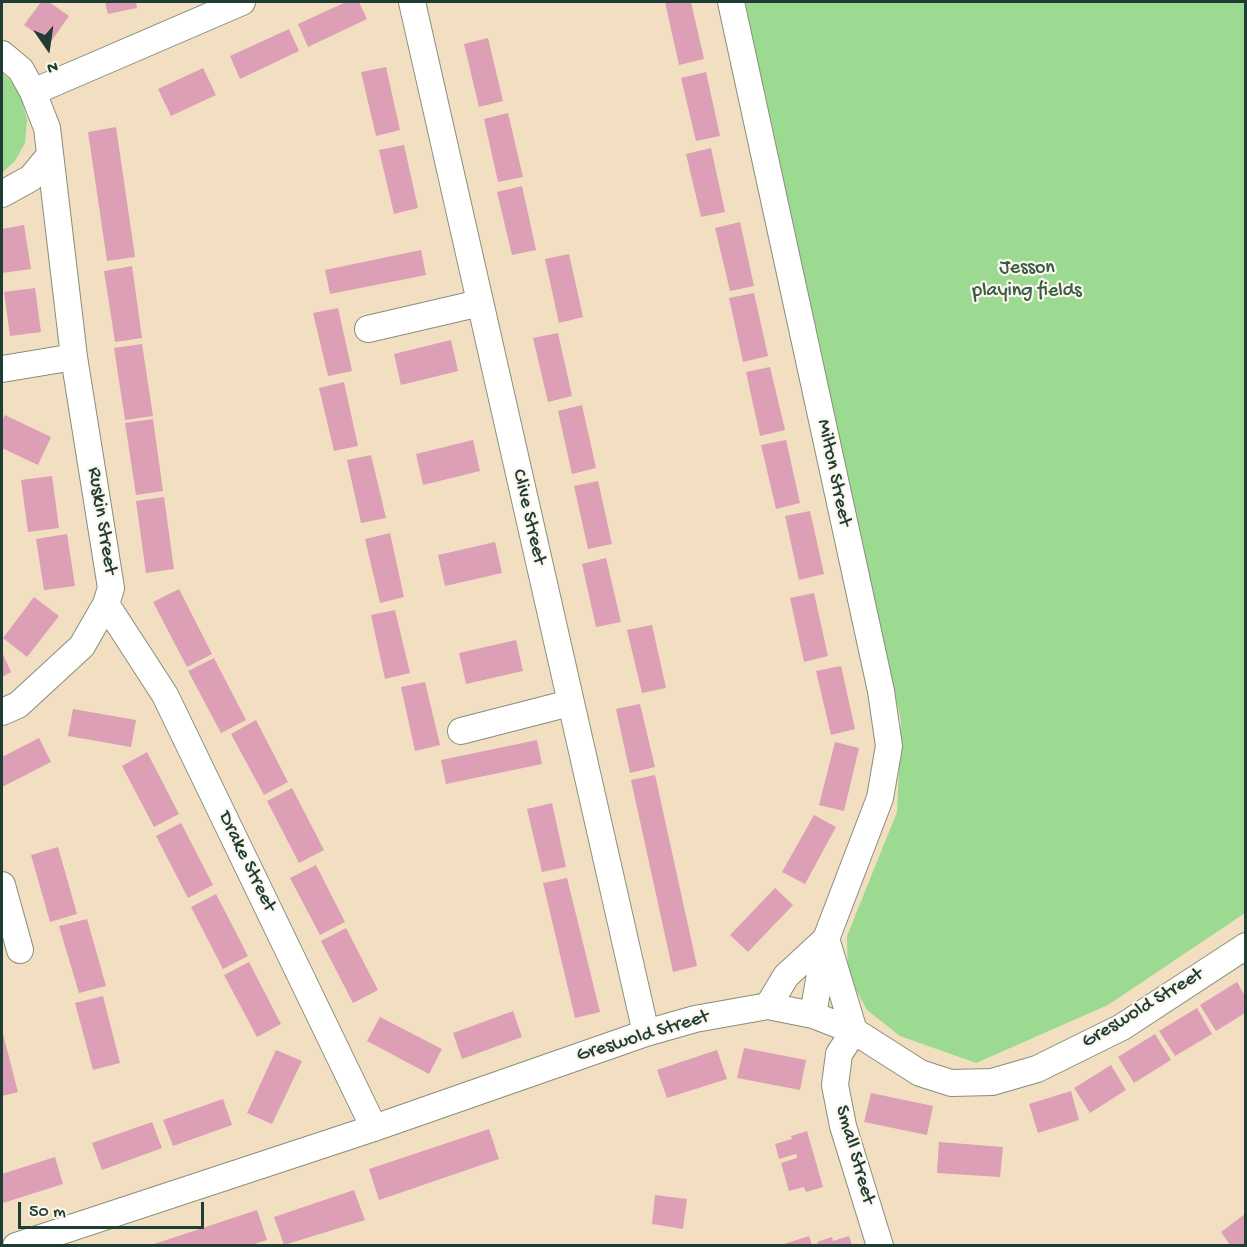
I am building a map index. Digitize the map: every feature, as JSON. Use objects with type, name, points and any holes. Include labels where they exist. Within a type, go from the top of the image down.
[{"type":"street","points":[[33,92],[242,2]]},
{"type":"street","name":"Clive Street","points":[[412,2],[646,1033]]},
{"type":"street","name":"Milton Street","points":[[731,2],[881,691],[889,746],[880,798],[826,939],[813,1015]]},
{"type":"street","name":"Ruskin Street","points":[[2,54],[21,70],[33,92],[47,128],[74,357],[111,588],[106,604],[82,646],[18,705],[2,712]]},
{"type":"street","points":[[2,194],[31,178],[50,155]]},
{"type":"street","points":[[368,329],[480,303]]},
{"type":"street","points":[[2,369],[74,357]]},
{"type":"street","name":"Drake Street","points":[[106,604],[165,695],[374,1128]]},
{"type":"street","points":[[461,731],[570,703]]},
{"type":"street","points":[[2,885],[20,950]]},
{"type":"street","points":[[826,939],[854,1031]]},
{"type":"street","name":"Milton Street","points":[[768,1006],[786,976],[826,939]]},
{"type":"street","name":"Greswold Street","points":[[16,1245],[374,1128],[646,1033],[695,1019],[768,1006],[813,1015],[854,1031],[920,1073],[951,1083],[992,1082],[1037,1069],[1122,1027],[1245,946]]},
{"type":"street","name":"Small Street","points":[[854,1031],[839,1054],[835,1085],[843,1126],[880,1245]]},
{"type":"green space","name":"Jesson playing fields","points":[[745,2],[1245,2],[1245,913],[1108,1005],[976,1063],[900,1036],[867,1010],[848,975],[847,936],[897,812],[901,721]]},
{"type":"green space","points":[[2,73],[12,82],[22,100],[27,120],[25,143],[15,161],[2,173]]},
{"type":"building","points":[[41,2],[49,2],[69,16],[50,43],[24,25]]},
{"type":"building","points":[[105,2],[136,2],[137,8],[108,14]]},
{"type":"building","points":[[346,2],[359,2],[367,19],[308,47],[298,24]]},
{"type":"building","points":[[665,2],[691,2],[704,59],[679,65]]},
{"type":"building","points":[[289,29],[299,51],[240,79],[230,56]]},
{"type":"building","points":[[488,38],[503,101],[479,107],[464,44]]},
{"type":"building","points":[[386,67],[400,130],[376,136],[361,72]]},
{"type":"building","points":[[203,68],[216,95],[171,116],[158,89]]},
{"type":"building","points":[[706,72],[720,136],[696,141],[681,78]]},
{"type":"building","points":[[508,113],[523,177],[498,182],[484,119]]},
{"type":"building","points":[[116,127],[135,257],[107,261],[88,132]]},
{"type":"building","points":[[404,145],[418,208],[394,214],[379,150]]},
{"type":"building","points":[[711,148],[725,212],[701,217],[686,154]]},
{"type":"building","points":[[522,186],[536,250],[512,255],[497,192]]},
{"type":"building","points":[[740,222],[754,286],[730,291],[715,228]]},
{"type":"building","points":[[24,225],[31,269],[2,273],[2,229]]},
{"type":"building","points":[[421,250],[426,275],[330,294],[325,270]]},
{"type":"building","points":[[569,254],[583,317],[559,323],[545,259]]},
{"type":"building","points":[[132,266],[142,338],[115,342],[104,271]]},
{"type":"building","points":[[35,288],[41,332],[10,336],[4,292]]},
{"type":"building","points":[[754,293],[768,356],[743,362],[729,298]]},
{"type":"building","points":[[338,308],[352,371],[328,376],[313,313]]},
{"type":"building","points":[[558,333],[572,396],[548,402],[533,338]]},
{"type":"building","points":[[451,340],[458,371],[401,385],[394,354]]},
{"type":"building","points":[[142,344],[153,416],[125,420],[114,348]]},
{"type":"building","points":[[770,367],[785,430],[760,436],[746,372]]},
{"type":"building","points":[[344,382],[358,446],[334,451],[319,388]]},
{"type":"building","points":[[582,405],[596,468],[572,474],[558,411]]},
{"type":"building","points":[[5,415],[51,437],[38,465],[2,448],[2,421]]},
{"type":"building","points":[[153,419],[163,491],[136,495],[125,423]]},
{"type":"building","points":[[473,440],[480,471],[423,485],[416,454]]},
{"type":"building","points":[[786,440],[800,503],[776,509],[761,445]]},
{"type":"building","points":[[371,455],[386,518],[361,523],[347,460]]},
{"type":"building","points":[[52,476],[59,528],[28,532],[21,480]]},
{"type":"building","points":[[598,481],[612,544],[588,549],[574,486]]},
{"type":"building","points":[[164,497],[174,569],[146,573],[136,501]]},
{"type":"building","points":[[810,511],[824,574],[799,580],[785,516]]},
{"type":"building","points":[[390,533],[404,597],[380,603],[365,539]]},
{"type":"building","points":[[67,534],[75,586],[44,590],[36,539]]},
{"type":"building","points":[[495,542],[502,573],[445,586],[438,555]]},
{"type":"building","points":[[606,558],[621,622],[596,627],[582,564]]},
{"type":"building","points":[[179,589],[212,654],[187,667],[153,602]]},
{"type":"building","points":[[814,593],[828,656],[804,662],[790,598]]},
{"type":"building","points":[[34,597],[59,616],[27,657],[3,638]]},
{"type":"building","points":[[395,610],[410,673],[385,679],[371,615]]},
{"type":"building","points":[[652,625],[666,688],[642,693],[627,630]]},
{"type":"building","points":[[516,640],[523,671],[466,684],[459,653]]},
{"type":"building","points":[[2,652],[11,672],[2,677]]},
{"type":"building","points":[[214,658],[246,720],[221,733],[188,671]]},
{"type":"building","points":[[841,666],[855,729],[831,735],[816,671]]},
{"type":"building","points":[[425,682],[440,745],[415,751],[401,687]]},
{"type":"building","points":[[640,704],[655,767],[630,773],[616,709]]},
{"type":"building","points":[[73,709],[136,720],[131,747],[68,736]]},
{"type":"building","points":[[256,720],[288,782],[264,795],[231,734]]},
{"type":"building","points":[[39,738],[51,762],[2,787],[2,757]]},
{"type":"building","points":[[537,740],[542,764],[446,784],[441,760]]},
{"type":"building","points":[[835,742],[859,748],[844,811],[819,805]]},
{"type":"building","points":[[147,752],[179,814],[154,827],[122,766]]},
{"type":"building","points":[[655,775],[697,966],[673,972],[631,780]]},
{"type":"building","points":[[292,788],[324,850],[299,863],[267,801]]},
{"type":"building","points":[[552,803],[566,867],[542,872],[527,809]]},
{"type":"building","points":[[814,815],[836,827],[805,884],[782,872]]},
{"type":"building","points":[[181,823],[213,885],[188,898],[156,836]]},
{"type":"building","points":[[58,847],[77,914],[50,922],[31,855]]},
{"type":"building","points":[[316,865],[345,922],[320,935],[290,878]]},
{"type":"building","points":[[567,878],[600,1012],[575,1018],[543,883]]},
{"type":"building","points":[[775,888],[793,905],[748,952],[730,935]]},
{"type":"building","points":[[216,894],[248,956],[223,969],[191,907]]},
{"type":"building","points":[[87,919],[106,986],[79,993],[59,926]]},
{"type":"building","points":[[346,928],[378,990],[353,1003],[321,941]]},
{"type":"building","points":[[249,962],[281,1024],[257,1037],[224,975]]},
{"type":"building","points":[[1237,982],[1245,996],[1245,1013],[1216,1031],[1200,1005]]},
{"type":"building","points":[[103,996],[120,1063],[93,1070],[75,1003]]},
{"type":"building","points":[[1197,1008],[1212,1034],[1175,1056],[1159,1031]]},
{"type":"building","points":[[513,1011],[522,1037],[462,1059],[453,1033]]},
{"type":"building","points":[[380,1017],[442,1049],[429,1074],[367,1041]]},
{"type":"building","points":[[2,1030],[18,1092],[2,1096]]},
{"type":"building","points":[[1155,1034],[1171,1060],[1134,1083],[1118,1057]]},
{"type":"building","points":[[744,1048],[806,1060],[800,1090],[737,1078]]},
{"type":"building","points":[[276,1050],[302,1061],[272,1124],[247,1113]]},
{"type":"building","points":[[717,1050],[727,1079],[667,1098],[657,1070]]},
{"type":"building","points":[[1111,1065],[1126,1090],[1090,1113],[1074,1088]]},
{"type":"building","points":[[1071,1091],[1079,1120],[1038,1133],[1029,1104]]},
{"type":"building","points":[[871,1093],[933,1106],[927,1135],[864,1122]]},
{"type":"building","points":[[223,1099],[232,1125],[173,1146],[163,1120]]},
{"type":"building","points":[[152,1122],[162,1148],[102,1170],[92,1143]]},
{"type":"building","points":[[489,1129],[499,1159],[379,1200],[369,1169]]},
{"type":"building","points":[[807,1131],[823,1187],[806,1192],[804,1187],[789,1191],[781,1163],[797,1158],[797,1156],[796,1154],[779,1159],[775,1144]]},
{"type":"building","points":[[939,1142],[1003,1147],[1000,1177],[937,1173]]},
{"type":"building","points":[[55,1157],[63,1184],[3,1203],[2,1174]]},
{"type":"building","points":[[354,1190],[365,1220],[284,1245],[274,1217]]},
{"type":"building","points":[[655,1195],[687,1199],[683,1229],[652,1224]]},
{"type":"building","points":[[257,1210],[267,1240],[251,1245],[151,1245]]},
{"type":"building","points":[[1245,1214],[1245,1245],[1230,1245],[1221,1232]]},
{"type":"building","points":[[809,1236],[812,1245],[781,1245]]},
{"type":"building","points":[[849,1236],[852,1245],[818,1245],[817,1242],[832,1237],[833,1241]]}]
